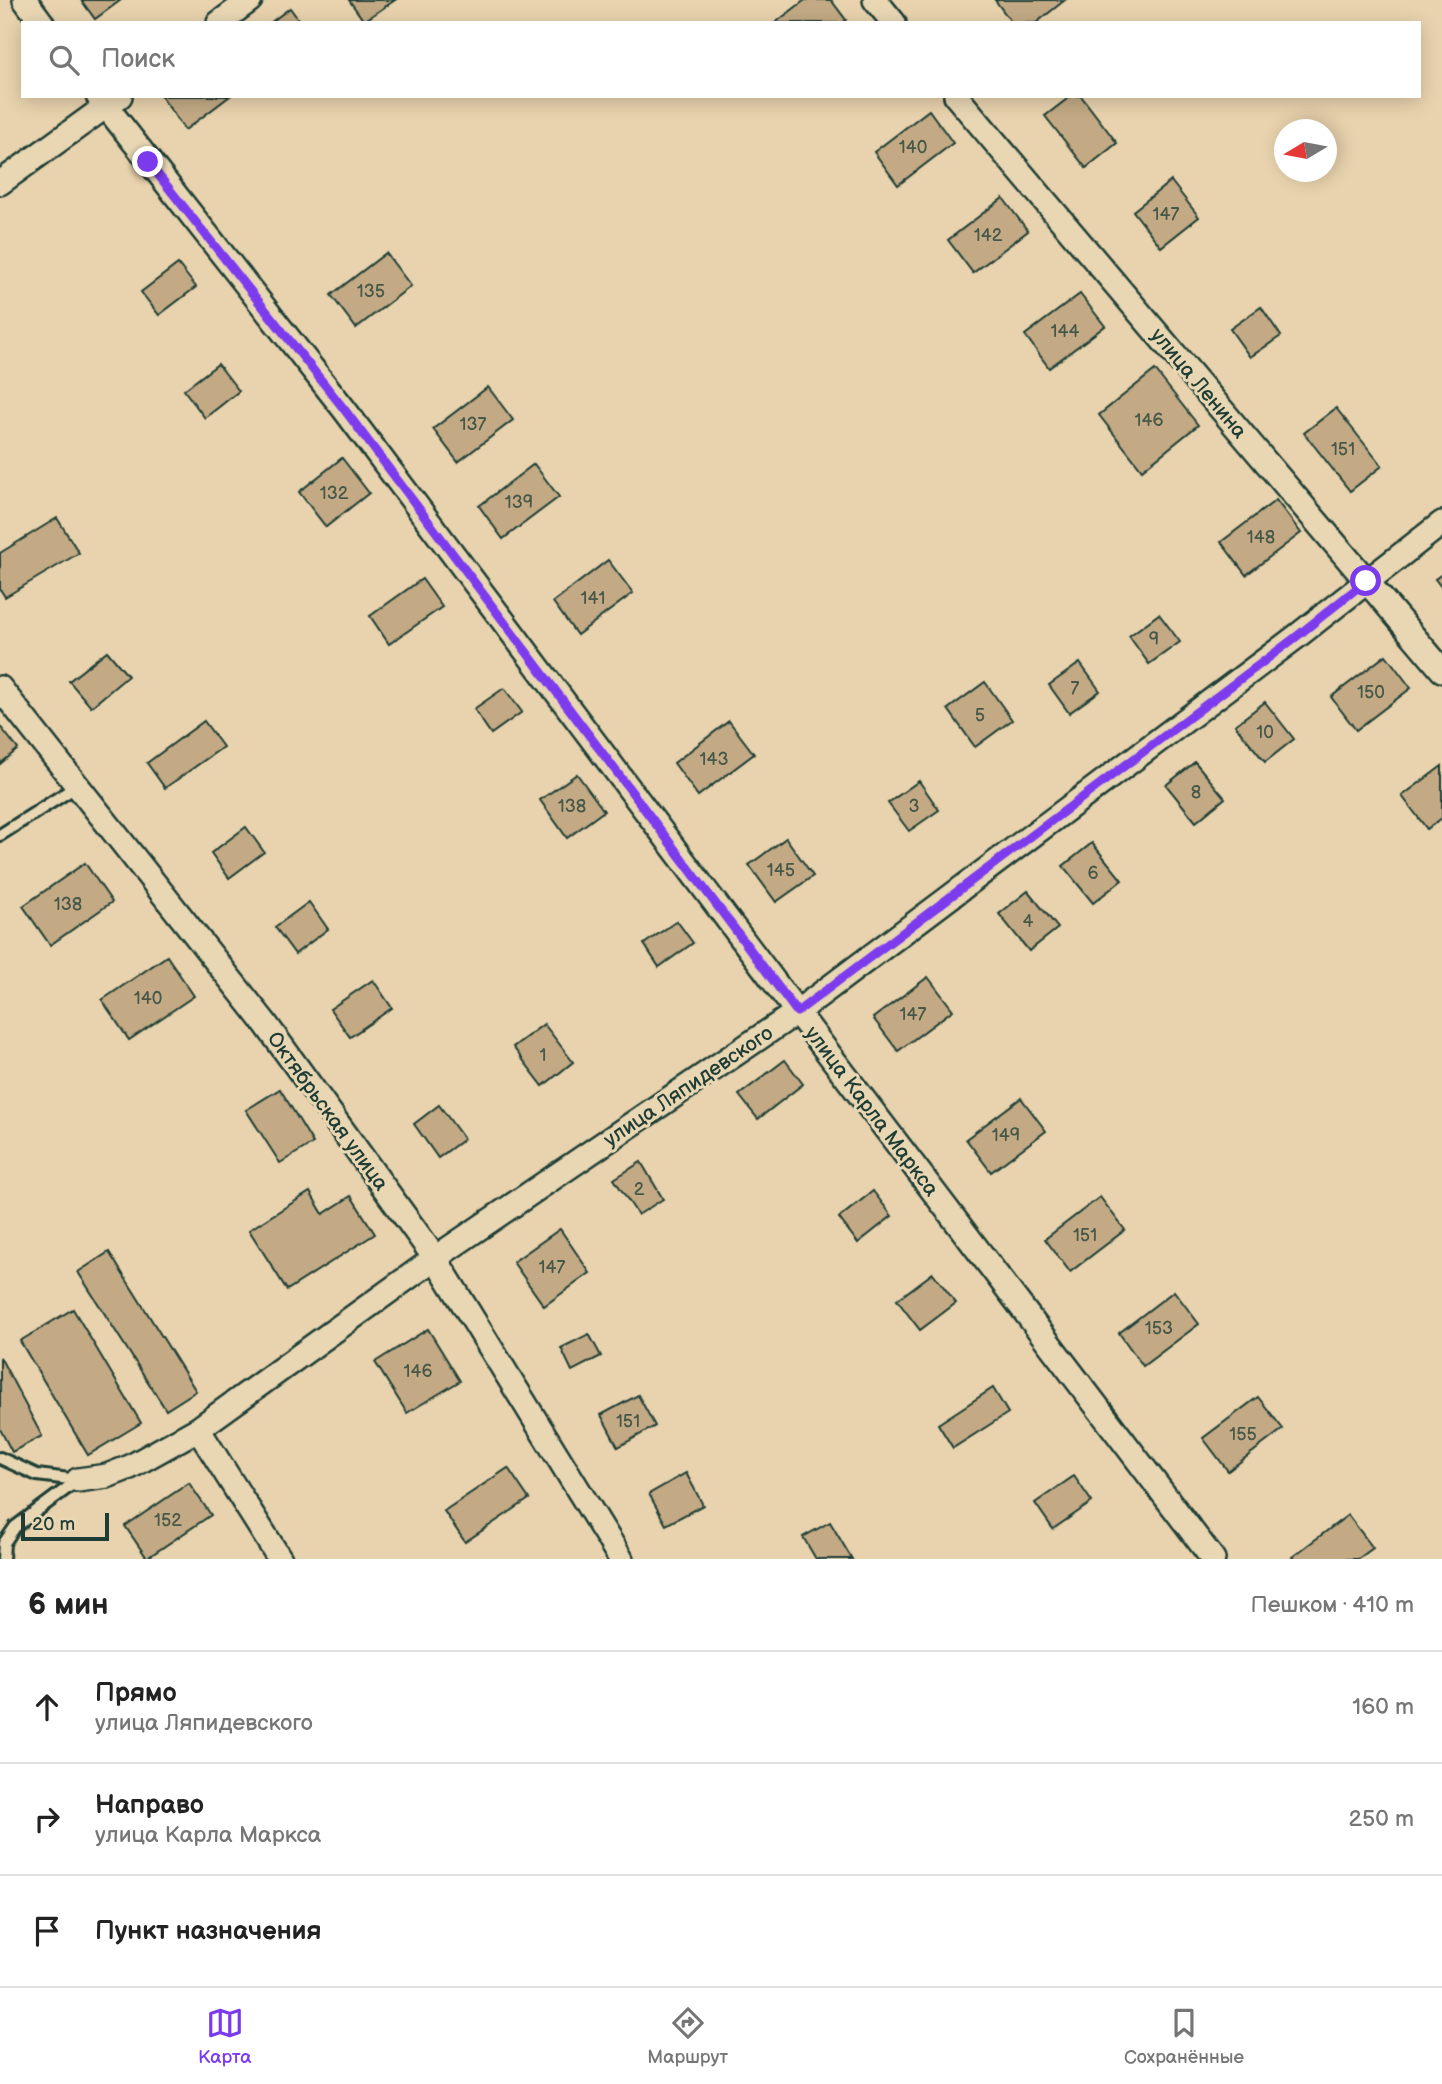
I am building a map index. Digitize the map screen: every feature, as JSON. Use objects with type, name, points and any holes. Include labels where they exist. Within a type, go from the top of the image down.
[{"type":"street","points":[[25,0],[41,21]]},
{"type":"street","points":[[222,21],[250,0]]},
{"type":"street","points":[[875,0],[892,21]]},
{"type":"street","name":"улица Ленина","points":[[958,98],[1442,670]]},
{"type":"street","points":[[0,183],[108,100]]},
{"type":"street","name":"улица Карла Маркса","points":[[108,100],[1213,1559]]},
{"type":"street","name":"улица Ляпидевского","points":[[78,1480],[107,1476],[198,1429],[435,1258],[797,1012],[1285,646],[1442,523]]},
{"type":"street","name":"Октябрьская улица","points":[[0,688],[265,1023],[435,1258],[621,1559]]},
{"type":"street","points":[[198,1429],[280,1559]]},
{"type":"lane","points":[[0,835],[77,786]]},
{"type":"lane","points":[[0,1458],[37,1475],[78,1480]]},
{"type":"lane","points":[[3,1559],[4,1543],[15,1527],[78,1480]]},
{"type":"building","points":[[81,0],[121,0],[95,19]]},
{"type":"building","points":[[349,0],[395,0],[364,21]]},
{"type":"building","points":[[805,0],[831,0],[846,20],[845,21],[778,21]]},
{"type":"building","points":[[995,0],[1065,0],[1039,21],[1011,21]]},
{"type":"building","points":[[290,8],[300,21],[273,21]]},
{"type":"building","points":[[162,98],[227,98],[185,130]]},
{"type":"building","points":[[1068,98],[1083,98],[1117,143],[1086,168],[1045,116]]},
{"type":"building","points":[[929,110],[953,143],[898,185],[874,152]]},
{"type":"building","points":[[1171,181],[1199,217],[1161,247],[1133,211]]},
{"type":"building","points":[[1003,198],[1028,231],[973,273],[948,240]]},
{"type":"building","points":[[386,253],[411,286],[356,328],[331,295]]},
{"type":"building","points":[[178,264],[196,287],[159,315],[141,292]]},
{"type":"building","points":[[1080,294],[1105,326],[1049,368],[1025,335]]},
{"type":"building","points":[[1261,307],[1281,336],[1250,357],[1230,329]]},
{"type":"building","points":[[218,364],[239,391],[205,418],[184,390]]},
{"type":"building","points":[[1155,370],[1198,425],[1142,470],[1099,415]]},
{"type":"building","points":[[488,387],[513,420],[458,462],[433,429]]},
{"type":"building","points":[[1336,408],[1382,466],[1350,491],[1304,433]]},
{"type":"building","points":[[342,458],[369,493],[326,527],[299,492]]},
{"type":"building","points":[[534,464],[559,497],[503,539],[479,506]]},
{"type":"building","points":[[1276,500],[1301,533],[1246,575],[1221,542]]},
{"type":"building","points":[[57,518],[79,553],[5,597],[0,589],[0,553]]},
{"type":"building","points":[[608,560],[633,593],[577,635],[553,602]]},
{"type":"building","points":[[1442,574],[1442,588],[1435,579]]},
{"type":"building","points":[[422,579],[442,607],[389,644],[370,616]]},
{"type":"building","points":[[1159,614],[1180,642],[1149,664],[1129,636]]},
{"type":"building","points":[[107,651],[128,676],[91,707],[69,681]]},
{"type":"building","points":[[1386,655],[1411,688],[1356,730],[1331,697]]},
{"type":"building","points":[[1080,663],[1100,691],[1069,713],[1049,685]]},
{"type":"building","points":[[985,682],[1012,720],[975,747],[948,709]]},
{"type":"building","points":[[504,688],[522,712],[491,734],[474,709]]},
{"type":"building","points":[[1265,702],[1294,739],[1265,762],[1235,725]]},
{"type":"building","points":[[204,721],[223,747],[165,788],[147,763]]},
{"type":"building","points":[[729,721],[754,754],[698,796],[674,763]]},
{"type":"building","points":[[0,726],[18,749],[0,764]]},
{"type":"building","points":[[1195,762],[1225,798],[1196,822],[1166,785]]},
{"type":"building","points":[[1442,766],[1442,818],[1427,829],[1402,796]]},
{"type":"building","points":[[577,774],[604,811],[567,838],[540,800]]},
{"type":"building","points":[[919,781],[939,810],[909,831],[888,803]]},
{"type":"building","points":[[246,827],[264,852],[229,878],[211,853]]},
{"type":"building","points":[[786,838],[813,876],[776,902],[749,865]]},
{"type":"building","points":[[1092,843],[1122,880],[1093,903],[1063,866]]},
{"type":"building","points":[[85,863],[112,902],[50,945],[23,906]]},
{"type":"building","points":[[1028,891],[1058,928],[1029,951],[999,914]]},
{"type":"building","points":[[309,902],[328,929],[295,954],[275,927]]},
{"type":"building","points":[[677,921],[693,943],[659,967],[644,944]]},
{"type":"building","points":[[167,956],[194,996],[129,1040],[102,1000]]},
{"type":"building","points":[[928,977],[953,1010],[898,1051],[873,1018]]},
{"type":"building","points":[[373,980],[392,1008],[350,1037],[330,1009]]},
{"type":"building","points":[[544,1024],[573,1062],[543,1086],[513,1047]]},
{"type":"building","points":[[785,1060],[803,1084],[758,1119],[739,1095]]},
{"type":"building","points":[[280,1089],[313,1143],[280,1163],[246,1110]]},
{"type":"building","points":[[1021,1098],[1046,1131],[991,1172],[966,1139]]},
{"type":"building","points":[[439,1105],[464,1139],[438,1158],[414,1124]]},
{"type":"building","points":[[641,1162],[663,1199],[638,1215],[614,1179]]},
{"type":"building","points":[[873,1191],[892,1216],[858,1243],[839,1218]]},
{"type":"building","points":[[310,1192],[323,1214],[351,1196],[375,1234],[287,1290],[249,1230]]},
{"type":"building","points":[[1100,1197],[1125,1230],[1070,1272],[1045,1239]]},
{"type":"building","points":[[560,1229],[590,1273],[544,1306],[513,1262]]},
{"type":"building","points":[[109,1252],[196,1391],[166,1410],[78,1272]]},
{"type":"building","points":[[933,1273],[956,1303],[920,1330],[897,1300]]},
{"type":"building","points":[[1174,1291],[1199,1324],[1143,1366],[1119,1333]]},
{"type":"building","points":[[73,1309],[141,1423],[88,1455],[20,1341]]},
{"type":"building","points":[[428,1329],[460,1381],[407,1413],[375,1362]]},
{"type":"building","points":[[589,1334],[601,1356],[572,1371],[561,1348]]},
{"type":"building","points":[[0,1357],[42,1436],[12,1452],[0,1429]]},
{"type":"building","points":[[993,1388],[1008,1413],[953,1448],[938,1424]]},
{"type":"building","points":[[638,1395],[655,1426],[618,1447],[601,1415]]},
{"type":"building","points":[[1258,1397],[1283,1429],[1228,1471],[1203,1438]]},
{"type":"building","points":[[508,1468],[529,1499],[465,1542],[444,1511]]},
{"type":"building","points":[[686,1473],[703,1505],[666,1525],[649,1494]]},
{"type":"building","points":[[1074,1476],[1092,1502],[1053,1529],[1035,1503]]},
{"type":"building","points":[[189,1483],[211,1515],[147,1558],[125,1526]]},
{"type":"building","points":[[1348,1515],[1373,1548],[1358,1559],[1292,1557]]},
{"type":"building","points":[[830,1522],[852,1559],[816,1559],[803,1537]]},
{"type":"route","points":[[148,162],[344,409],[797,1012],[1296,637],[1366,581]]}]
